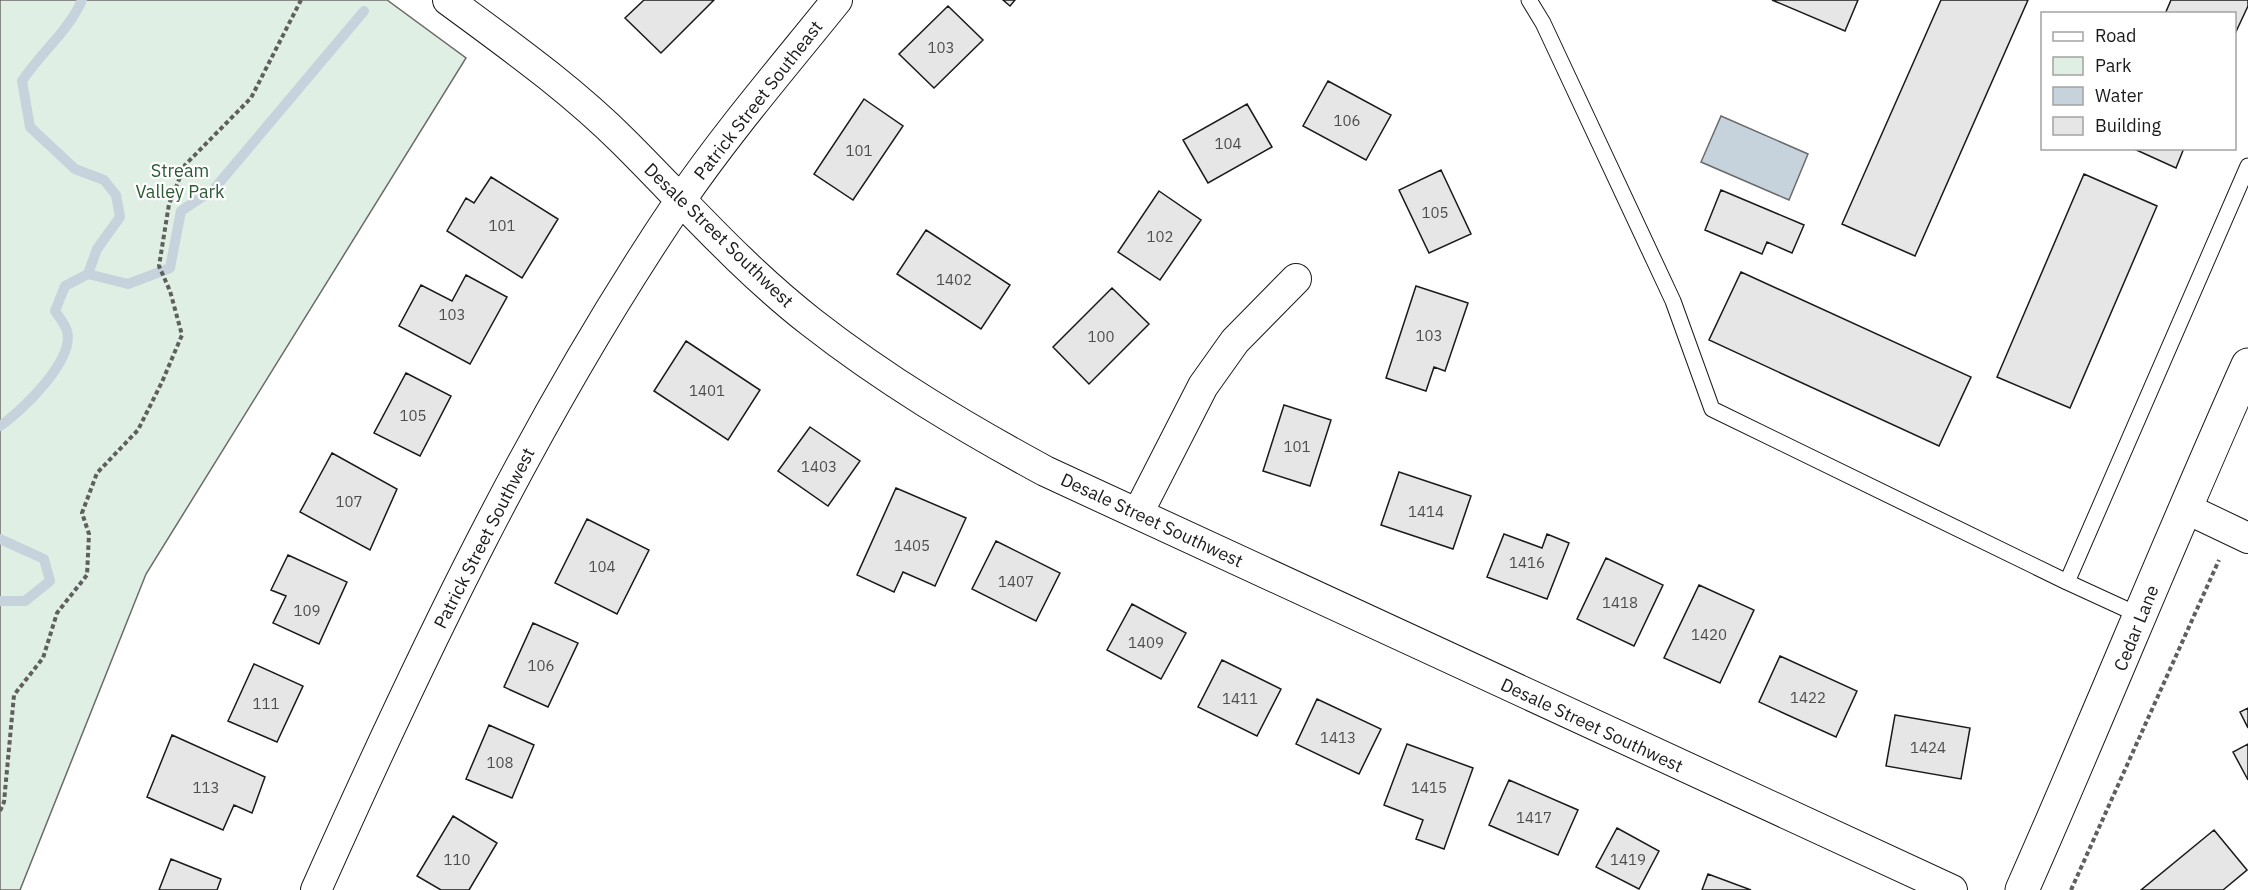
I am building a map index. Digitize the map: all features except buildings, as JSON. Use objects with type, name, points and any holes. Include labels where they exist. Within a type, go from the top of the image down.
[{"type":"main road","name":"Cedar Lane","points":[[2022,890],[2248,365]]},
{"type":"street","name":"Desale Street Southwest","points":[[448,0],[576,98],[747,267],[810,322],[878,372],[964,428],[1046,471],[1952,890]]},
{"type":"street","name":"Patrick Street Southeast","points":[[681,200],[763,91],[837,0]]},
{"type":"street","name":"Patrick Street Southwest","points":[[316,890],[391,723],[525,455],[681,200]]},
{"type":"street","points":[[1138,513],[1203,386],[1235,341],[1296,279]]},
{"type":"street","points":[[2185,508],[2240,534]]},
{"type":"lane","points":[[1529,0],[1543,23],[1673,301],[1712,409],[2141,616]]},
{"type":"lane","points":[[2067,582],[2248,166]]},
{"type":"path","points":[[0,811],[4,802],[14,695],[43,658],[57,613],[87,575],[89,534],[82,513],[97,473],[138,430],[182,335],[170,291],[159,266],[169,204],[185,165],[251,98],[301,0]]},
{"type":"path","points":[[2071,890],[2240,534]]},
{"type":"green space","name":"Stream Valley Park","points":[[0,0],[387,0],[466,58],[146,574],[20,890],[0,890]]},
{"type":"water","points":[[1721,116],[1808,154],[1789,200],[1701,162]]},
{"type":"waterway","points":[[0,426],[33,397],[55,370],[67,343],[66,328],[55,311],[65,286],[88,274],[97,249],[120,217],[116,195],[104,180],[75,169],[30,127],[22,81],[62,32],[82,0]]},
{"type":"waterway","points":[[88,274],[128,284],[170,268],[181,211],[214,189],[364,11]]},
{"type":"waterway","points":[[0,539],[44,559],[50,581],[25,601],[0,601]]}]
